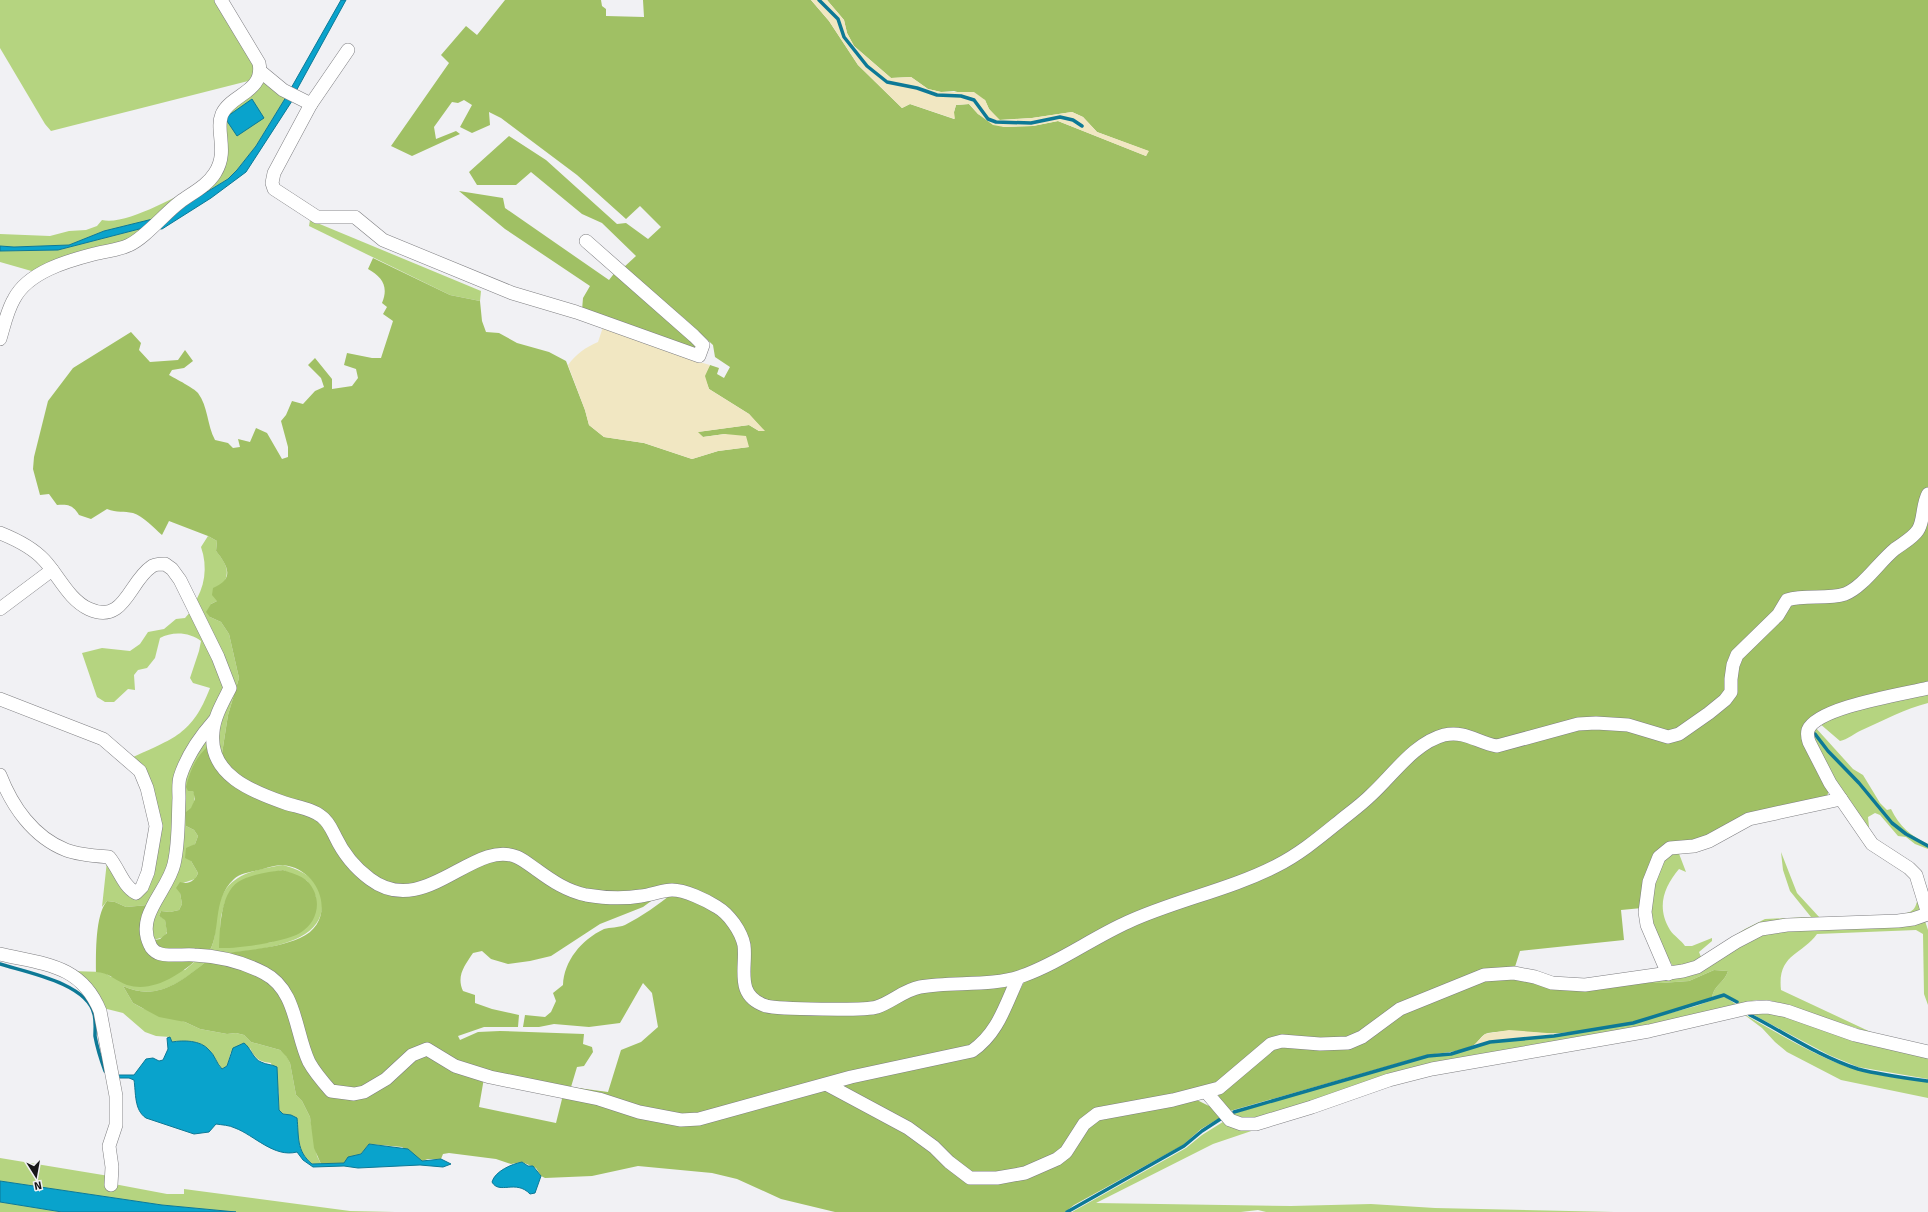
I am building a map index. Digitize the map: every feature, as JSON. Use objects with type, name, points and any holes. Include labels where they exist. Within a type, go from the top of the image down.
[{"type":"street","points":[[0,339],[14,299],[22,286],[56,266],[130,245],[179,203],[209,180],[220,161],[222,149],[220,122],[222,113],[257,82],[260,71],[259,63],[221,0]]},
{"type":"street","points":[[348,50],[306,102],[274,173],[272,183],[274,189],[317,217],[355,217],[383,240],[512,293],[576,312],[699,356],[703,345],[586,241]]},
{"type":"street","points":[[260,71],[283,90],[306,102]]},
{"type":"street","points":[[0,533],[31,549],[52,570],[78,602],[98,612],[116,609],[123,603],[145,572],[152,566],[165,564],[172,569],[180,580],[218,657],[230,688],[215,720],[212,733],[212,744],[217,757],[234,780],[249,790],[323,817],[346,856],[360,872],[380,887],[406,891],[422,888],[472,864],[492,856],[503,854],[516,856],[553,882],[583,894],[617,898],[640,897],[673,890],[716,907],[727,915],[742,937],[744,955],[742,978],[745,986],[756,1001],[776,1008],[865,1010],[888,1002],[916,988],[1018,978],[1039,969],[1131,920],[1221,888],[1277,866],[1313,843],[1370,797],[1394,770],[1419,749],[1444,735],[1466,734],[1488,745],[1497,746],[1572,726],[1596,723],[1628,725],[1668,736],[1679,734],[1697,723],[1725,700],[1731,692],[1732,672],[1737,656],[1778,615],[1787,600],[1806,595],[1837,596],[1853,589],[1886,557],[1920,528],[1924,502],[1928,494]]},
{"type":"street","points":[[0,609],[52,570]]},
{"type":"street","points":[[828,1085],[908,1128],[934,1147],[949,1162],[970,1178],[997,1178],[1025,1173],[1058,1159],[1069,1148],[1084,1124],[1097,1114],[1207,1093],[1219,1088],[1271,1044],[1282,1041],[1320,1044],[1348,1043],[1362,1037],[1400,1009],[1484,975],[1514,973],[1535,977],[1552,983],[1579,986],[1668,974],[1698,967],[1736,942],[1761,929],[1787,925],[1898,921],[1913,919],[1928,914],[1916,875],[1909,868],[1872,844],[1841,799],[1809,742],[1808,730],[1817,720],[1839,710],[1862,702],[1928,688]]},
{"type":"street","points":[[0,699],[103,740],[140,770],[147,788],[156,826],[152,855],[142,888],[136,893],[128,889],[117,867],[109,857],[67,851],[51,842],[34,829],[8,795],[0,775]]},
{"type":"street","points":[[215,720],[199,738],[189,754],[180,779],[178,827],[174,864],[169,878],[151,906],[146,934],[150,946],[158,954],[195,955],[222,958],[266,974],[280,985],[288,1000],[310,1063],[331,1091],[354,1094],[364,1092],[386,1079],[412,1055],[427,1049],[455,1066],[490,1077],[546,1087],[599,1099],[639,1112],[681,1120],[699,1119],[795,1092],[828,1085],[851,1077],[972,1051],[984,1043],[993,1032],[1018,978]]},
{"type":"street","points":[[1668,974],[1647,925],[1644,912],[1649,882],[1659,857],[1670,848],[1694,846],[1709,841],[1749,819],[1841,799]]},
{"type":"street","points":[[0,954],[68,972],[82,981],[95,1000],[100,1011],[116,1096],[116,1125],[109,1146],[112,1167],[111,1185]]},
{"type":"street","points":[[1207,1093],[1230,1120],[1241,1124],[1256,1124],[1312,1107],[1389,1080],[1432,1069],[1649,1030],[1748,1008],[1767,1007],[1787,1011],[1855,1034],[1928,1052]]},
{"type":"green space","points":[[0,0],[218,0],[254,61],[256,79],[51,131],[45,124],[0,48]]},
{"type":"green space","points":[[505,0],[601,0],[602,6],[606,9],[606,16],[644,17],[643,0],[811,0],[829,21],[858,65],[902,108],[910,104],[954,119],[956,105],[969,104],[978,114],[1004,127],[1033,126],[1058,121],[1146,156],[1148,151],[1097,132],[1083,117],[1072,112],[1032,118],[999,120],[989,109],[985,100],[954,91],[941,92],[928,89],[911,77],[891,78],[854,46],[847,33],[844,20],[827,0],[1928,0],[1928,490],[1918,527],[1852,588],[1806,593],[1743,646],[1729,691],[1678,733],[1628,723],[1506,742],[1443,733],[1369,795],[1276,864],[1018,976],[932,984],[875,1005],[776,1005],[752,993],[746,955],[717,905],[657,892],[584,892],[516,854],[406,889],[361,870],[332,826],[250,788],[221,760],[228,715],[239,678],[229,634],[221,622],[210,617],[206,612],[211,604],[217,601],[212,595],[213,588],[224,581],[227,576],[224,562],[216,551],[217,541],[169,521],[162,535],[144,519],[133,513],[107,509],[91,519],[79,515],[75,509],[70,506],[57,505],[49,494],[40,495],[33,469],[34,457],[48,401],[73,368],[131,332],[141,343],[139,350],[150,362],[178,360],[185,350],[193,361],[184,368],[172,370],[169,375],[189,386],[198,393],[204,404],[210,428],[215,440],[228,443],[233,448],[240,447],[238,439],[250,442],[256,428],[267,433],[282,459],[288,457],[288,447],[281,421],[286,415],[292,401],[303,404],[315,391],[324,387],[321,378],[308,365],[315,358],[332,379],[332,389],[352,386],[358,378],[356,369],[344,365],[347,353],[372,358],[381,358],[393,321],[383,314],[387,307],[382,303],[385,292],[383,283],[377,275],[368,269],[373,258],[450,295],[480,301],[482,321],[486,332],[499,333],[517,343],[549,352],[566,361],[585,410],[589,425],[604,437],[644,443],[692,459],[718,451],[749,447],[725,434],[703,437],[697,432],[749,425],[759,431],[764,431],[749,414],[709,389],[704,376],[710,365],[719,368],[717,374],[724,378],[730,367],[715,357],[713,345],[685,319],[623,268],[636,256],[602,223],[582,214],[531,172],[516,185],[477,185],[469,172],[509,136],[546,160],[617,224],[626,223],[648,239],[661,227],[640,206],[626,219],[577,175],[501,118],[489,112],[490,125],[472,133],[460,127],[472,105],[464,100],[458,103],[452,102],[434,127],[436,139],[456,131],[460,134],[412,156],[391,146],[449,63],[441,55],[466,26],[477,35]]},
{"type":"green space","points":[[264,82],[286,97],[256,146],[228,179],[181,207],[228,154],[225,115],[259,88]]},
{"type":"green space","points":[[201,185],[159,217],[104,231],[69,245],[14,247],[0,246],[0,234],[50,236],[69,231],[86,230],[97,226],[102,220],[112,221],[138,214]]},
{"type":"green space","points":[[459,191],[503,198],[505,208],[609,280],[616,271],[698,345],[695,349],[582,310],[583,298],[590,286],[505,229]]},
{"type":"green space","points":[[310,220],[481,291],[480,301],[450,295],[309,226]]},
{"type":"green space","points":[[147,227],[128,244],[35,272],[0,262],[0,251],[58,250]]},
{"type":"green space","points":[[1928,500],[1928,685],[1810,722],[1829,789],[1827,797],[1708,839],[1668,846],[1642,908],[1621,910],[1624,940],[1520,951],[1514,970],[1498,971],[1348,1040],[1282,1038],[1217,1086],[1096,1111],[1064,1150],[1024,1170],[971,1175],[838,1083],[959,1058],[1008,1014],[1024,982],[1096,940],[1278,868],[1420,751],[1454,736],[1487,747],[1596,725],[1668,739],[1727,702],[1735,666],[1789,602],[1837,598],[1915,538]]},
{"type":"green space","points":[[208,536],[217,541],[216,551],[227,570],[227,575],[217,601],[211,604],[210,617],[221,622],[229,634],[239,678],[228,715],[221,760],[214,733],[232,688],[193,605],[203,584],[205,570],[201,547]]},
{"type":"green space","points":[[191,611],[227,688],[186,753],[171,864],[148,905],[126,907],[115,902],[107,901],[102,907],[107,861],[136,898],[159,826],[131,758],[170,739],[188,726],[203,704],[210,688],[193,683],[190,678],[201,641],[186,634],[170,634],[160,638],[155,658],[147,668],[138,670],[134,675],[135,690],[128,689],[114,702],[105,702],[97,697],[82,653],[102,648],[130,651],[140,644],[148,632],[164,629],[176,619],[185,618]]},
{"type":"green space","points":[[1928,691],[1928,703],[1911,708],[1840,741],[1819,723],[1829,718]]},
{"type":"green space","points":[[1815,727],[1853,769],[1863,775],[1880,803],[1887,810],[1891,809],[1898,821],[1906,830],[1928,845],[1908,835],[1928,846],[1928,849],[1915,844],[1906,837],[1898,836],[1880,815],[1875,813],[1868,817],[1868,831],[1833,781],[1811,731]],"holes":[[[1815,734],[1859,783],[1887,817],[1850,773],[1823,745]]]},
{"type":"green space","points":[[207,735],[210,745],[193,791],[194,800],[186,826],[194,830],[198,836],[195,844],[192,846],[191,861],[198,873],[195,879],[183,883],[180,893],[182,904],[179,910],[170,912],[161,911],[159,916],[165,919],[167,932],[164,937],[150,941],[149,922],[170,879],[181,779]]},
{"type":"green space","points":[[210,745],[222,770],[321,819],[345,857],[406,893],[503,856],[569,892],[658,896],[643,907],[600,924],[551,956],[508,964],[491,959],[482,951],[473,953],[462,971],[460,980],[463,991],[475,995],[475,1003],[492,1009],[519,1015],[518,1027],[484,1027],[458,1036],[460,1040],[478,1032],[500,1031],[584,1034],[583,1044],[592,1047],[593,1052],[584,1066],[577,1067],[571,1087],[608,1092],[621,1050],[641,1042],[658,1027],[652,993],[643,983],[620,1023],[589,1027],[554,1024],[539,1027],[523,1027],[525,1015],[545,1017],[551,1012],[556,1001],[553,993],[563,985],[564,976],[570,960],[581,945],[588,939],[604,929],[620,927],[638,918],[673,893],[715,909],[733,927],[754,1003],[865,1012],[917,990],[1010,981],[983,1042],[699,1118],[491,1075],[427,1048],[375,1085],[341,1091],[319,1074],[281,984],[225,953],[282,944],[300,938],[312,930],[319,920],[322,909],[316,886],[307,876],[296,869],[283,865],[246,873],[236,877],[222,897],[219,907],[215,937],[212,947],[207,955],[159,952],[150,941],[160,939],[167,933],[165,920],[159,916],[161,911],[170,912],[179,910],[182,904],[180,893],[176,888],[180,882],[191,882],[198,873],[191,861],[185,858],[186,848],[195,844],[198,836],[194,830],[186,826],[186,812],[191,808],[195,799],[193,791],[188,791],[186,787],[189,775],[197,758]]},
{"type":"green space","points":[[1678,851],[1686,872],[1679,869],[1669,883],[1664,898],[1663,913],[1670,930],[1685,946],[1692,946],[1712,938],[1712,941],[1699,952],[1701,957],[1745,929],[1765,919],[1811,917],[1790,891],[1783,870],[1781,852],[1797,893],[1820,918],[1900,915],[1914,909],[1919,894],[1922,908],[1917,914],[1787,922],[1696,964],[1678,969],[1673,966],[1665,955],[1651,924],[1650,897],[1662,860]]},
{"type":"green space","points":[[283,865],[307,875],[319,889],[321,896],[321,914],[313,927],[299,937],[282,944],[262,949],[207,955],[213,943],[219,905],[223,894],[229,885],[247,873]],"holes":[[[283,870],[307,881],[316,897],[272,942],[224,948],[220,931],[221,916],[225,902],[247,878]]]},
{"type":"green space","points":[[283,870],[302,877],[312,887],[317,902],[317,909],[311,922],[300,933],[283,939],[248,946],[219,948],[222,912],[224,903],[232,888],[238,882],[248,877]]},
{"type":"green space","points":[[107,901],[115,902],[126,907],[148,905],[147,948],[199,958],[175,976],[157,984],[147,986],[137,987],[127,985],[108,975],[96,972],[98,925],[103,907]]},
{"type":"green space","points":[[1925,921],[1928,930],[1928,1005],[1924,994],[1923,934],[1916,930],[1817,934],[1811,941],[1792,956],[1783,969],[1781,990],[1875,1034],[1769,1000],[1756,1000],[1740,1004],[1725,994],[1712,997],[1715,989],[1725,978],[1728,971],[1714,970],[1689,981],[1619,983],[1668,976],[1762,931]]},
{"type":"green space","points":[[199,958],[208,960],[179,982],[169,987],[147,992],[123,986],[133,1003],[142,1008],[185,1022],[200,1029],[227,1034],[236,1033],[244,1035],[251,1042],[280,1050],[286,1055],[290,1063],[296,1095],[302,1101],[310,1117],[317,1156],[321,1164],[312,1164],[303,1154],[299,1143],[296,1118],[283,1114],[279,1110],[279,1093],[271,1063],[258,1059],[250,1048],[231,1052],[227,1066],[222,1069],[211,1052],[201,1044],[186,1041],[172,1042],[170,1037],[156,1036],[145,1032],[123,1013],[103,1008],[71,971],[104,972],[111,977],[185,970]]},
{"type":"green space","points":[[208,960],[264,976],[285,1001],[301,1050],[340,1096],[398,1071],[427,1053],[484,1078],[479,1107],[556,1123],[563,1095],[681,1123],[823,1090],[831,1091],[882,1116],[969,1180],[1059,1161],[1091,1120],[1193,1098],[1211,1107],[1223,1116],[1201,1129],[1183,1145],[1074,1205],[1065,1212],[835,1212],[781,1199],[737,1179],[712,1173],[638,1166],[592,1176],[545,1178],[541,1176],[536,1168],[522,1162],[511,1164],[496,1159],[449,1153],[443,1154],[441,1159],[428,1159],[422,1161],[402,1147],[369,1144],[361,1154],[354,1156],[344,1163],[321,1164],[314,1148],[310,1117],[302,1101],[296,1095],[290,1063],[280,1050],[251,1042],[244,1035],[236,1033],[227,1034],[200,1029],[185,1022],[159,1017],[133,1003],[123,986],[147,992],[168,987],[179,982]]},
{"type":"green space","points":[[1714,970],[1728,971],[1725,978],[1715,989],[1712,997],[1658,1016],[1599,1029],[1561,1033],[1507,1031],[1488,1033],[1483,1035],[1474,1045],[1461,1050],[1427,1055],[1230,1111],[1219,1098],[1218,1094],[1272,1047],[1332,1047],[1389,1019],[1485,977],[1661,983],[1689,981]]},
{"type":"green space","points":[[1724,996],[1737,1005],[1692,1016],[1575,1040],[1257,1119],[1242,1118],[1232,1114],[1339,1081],[1428,1057],[1451,1054],[1490,1043],[1554,1036],[1633,1023],[1696,1006]]},
{"type":"green space","points":[[1769,1010],[1928,1057],[1928,1079],[1858,1067],[1829,1055],[1750,1013]]},
{"type":"green space","points":[[1742,1013],[1829,1060],[1875,1074],[1928,1082],[1928,1098],[1841,1080],[1787,1052],[1762,1028]]},
{"type":"green space","points":[[1397,1082],[1213,1144],[1096,1203],[1291,1206],[1371,1204],[1435,1208],[1614,1212],[1266,1212],[1258,1210],[1241,1212],[1072,1212],[1186,1148],[1202,1135],[1226,1120],[1232,1125]]},
{"type":"green space","points":[[0,1158],[109,1176],[114,1184],[167,1194],[184,1194],[184,1189],[350,1211],[395,1212],[236,1212],[162,1205],[0,1181]]},
{"type":"green space","points":[[0,1202],[62,1212],[0,1212]]},
{"type":"sand","points":[[811,0],[827,0],[844,20],[847,33],[854,46],[891,78],[911,77],[928,89],[941,92],[974,92],[985,100],[989,109],[1000,120],[1032,118],[1072,112],[1083,117],[1097,132],[1149,151],[1146,156],[1058,121],[1033,126],[1004,127],[993,125],[978,114],[969,104],[956,105],[954,112],[955,119],[910,104],[902,108],[858,65],[829,21]]},
{"type":"sand","points":[[603,327],[692,360],[710,365],[705,376],[709,389],[749,414],[765,431],[759,431],[749,425],[698,432],[703,437],[725,434],[746,436],[749,447],[718,451],[692,459],[644,443],[604,437],[589,425],[568,365],[574,357],[589,346],[598,342]]},
{"type":"sand","points":[[1509,1030],[1560,1034],[1489,1041],[1474,1045],[1485,1034]]},
{"type":"water","points":[[341,0],[346,0],[295,93],[290,90]]},
{"type":"water","points":[[286,97],[292,101],[246,172],[211,198],[162,229],[147,227],[58,250],[0,251],[0,246],[14,247],[69,245],[104,231],[169,215],[228,179],[237,170],[256,146]]},
{"type":"water","points":[[252,99],[264,118],[237,136],[225,118]]},
{"type":"water","points":[[170,1037],[172,1042],[192,1042],[206,1047],[213,1054],[222,1069],[227,1066],[233,1048],[244,1043],[258,1061],[277,1067],[279,1110],[283,1114],[291,1115],[297,1118],[299,1143],[303,1154],[312,1164],[344,1163],[348,1157],[361,1154],[369,1144],[408,1149],[422,1161],[441,1159],[451,1164],[443,1167],[420,1165],[358,1168],[344,1166],[313,1167],[303,1160],[297,1152],[280,1152],[272,1149],[242,1131],[230,1126],[216,1124],[209,1132],[194,1134],[146,1118],[139,1111],[137,1106],[134,1080],[129,1078],[115,1078],[116,1075],[134,1075],[146,1059],[153,1058],[159,1061],[163,1060],[168,1049],[167,1038]]},
{"type":"water","points":[[522,1162],[528,1166],[533,1166],[541,1176],[535,1193],[530,1194],[525,1190],[514,1187],[503,1188],[495,1186],[492,1182],[500,1171],[509,1166]]},
{"type":"water","points":[[0,1181],[162,1205],[236,1212],[62,1212],[0,1202]]},
{"type":"waterway","points":[[819,0],[838,19],[844,37],[867,66],[887,82],[917,88],[937,95],[961,96],[974,100],[988,119],[996,122],[1031,123],[1060,117],[1073,120],[1082,126]]},
{"type":"waterway","points":[[1815,734],[1828,751],[1859,783],[1892,823],[1906,834],[1928,846]]},
{"type":"waterway","points":[[0,964],[54,980],[80,994],[89,1003],[94,1014],[95,1036],[105,1071]]},
{"type":"waterway","points":[[1234,1112],[1428,1056],[1451,1054],[1490,1042],[1554,1036],[1633,1023],[1724,995],[1737,1002]]},
{"type":"waterway","points":[[1750,1015],[1816,1051],[1844,1064],[1875,1073],[1928,1081]]},
{"type":"waterway","points":[[1067,1212],[1184,1146],[1202,1131],[1222,1118]]}]
